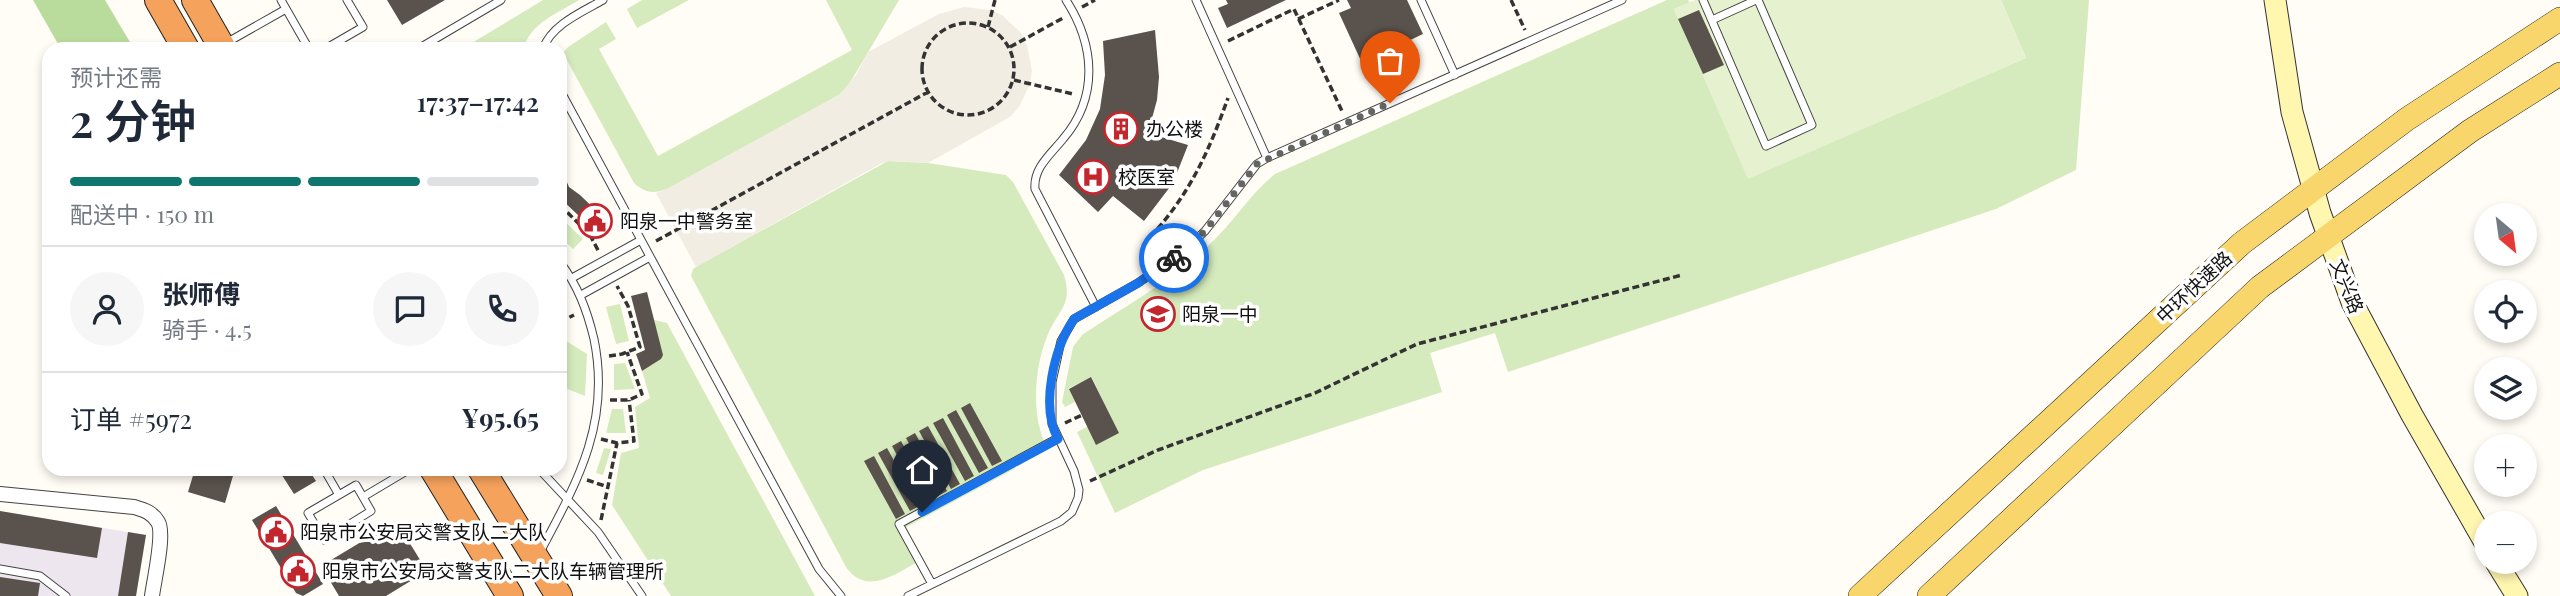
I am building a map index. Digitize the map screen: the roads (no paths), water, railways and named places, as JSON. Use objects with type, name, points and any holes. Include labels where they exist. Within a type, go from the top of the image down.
[{"type":"highway","points":[[158,0],[182,42]]},
{"type":"highway","points":[[195,0],[219,42]]},
{"type":"highway","points":[[437,476],[510,596]]},
{"type":"highway","points":[[485,476],[559,596]]},
{"type":"main road","name":"文兴路","points":[[2275,0],[2292,112],[2313,190],[2352,302],[2474,523]]},
{"type":"main road","name":"中环快速路","points":[[1860,596],[2242,243],[2407,119],[2560,19]]},
{"type":"main road","points":[[1929,596],[2260,287],[2470,131],[2560,74]]},
{"type":"main road","points":[[2503,574],[2517,596]]},
{"type":"street","points":[[0,494],[134,507],[149,512],[159,523],[160,534],[152,596]]},
{"type":"lane","points":[[281,0],[305,42]]},
{"type":"lane","points":[[337,42],[363,27],[347,0]]},
{"type":"lane","points":[[430,42],[501,0]]},
{"type":"lane","points":[[546,42],[558,29],[603,0]]},
{"type":"lane","points":[[1066,0],[1085,36],[1089,57],[1086,97],[1074,125],[1039,167],[1034,180],[1035,189],[1096,307]]},
{"type":"lane","points":[[1196,0],[1267,158]]},
{"type":"lane","points":[[1421,0],[1455,75]]},
{"type":"lane","points":[[908,596],[1061,521],[1075,505],[1078,486],[1074,471],[1054,429],[1051,413],[1052,382],[1061,341],[1074,319],[1138,283],[1205,231],[1257,164],[1622,0]]},
{"type":"lane","points":[[1703,0],[1766,146],[1812,125],[1757,0],[1712,20]]},
{"type":"lane","points":[[232,42],[286,9]]},
{"type":"lane","points":[[567,103],[819,569],[841,596]]},
{"type":"lane","points":[[572,278],[643,244]]},
{"type":"lane","points":[[581,295],[650,257]]},
{"type":"lane","points":[[536,559],[579,478],[593,438],[599,399],[597,357],[581,295],[567,271]]},
{"type":"lane","points":[[932,584],[899,524],[1058,439]]},
{"type":"lane","points":[[328,476],[339,495]]},
{"type":"lane","points":[[363,497],[398,476]]},
{"type":"lane","points":[[545,476],[598,532],[642,596]]},
{"type":"lane","points":[[356,485],[363,497],[372,511],[324,540],[308,513],[356,485]]},
{"type":"lane","points":[[0,569],[40,576],[66,596]]},
{"type":"place","name":"办公楼","points":[[1121,129]]},
{"type":"place","name":"校医室","points":[[1093,177]]},
{"type":"place","name":"阳泉一中警务室","points":[[595,221]]},
{"type":"place","name":"阳泉一中","points":[[1158,314]]},
{"type":"place","name":"阳泉市公安局交警支队二大队","points":[[276,532]]},
{"type":"place","name":"阳泉市公安局交警支队二大队车辆管理所","points":[[298,571]]}]
